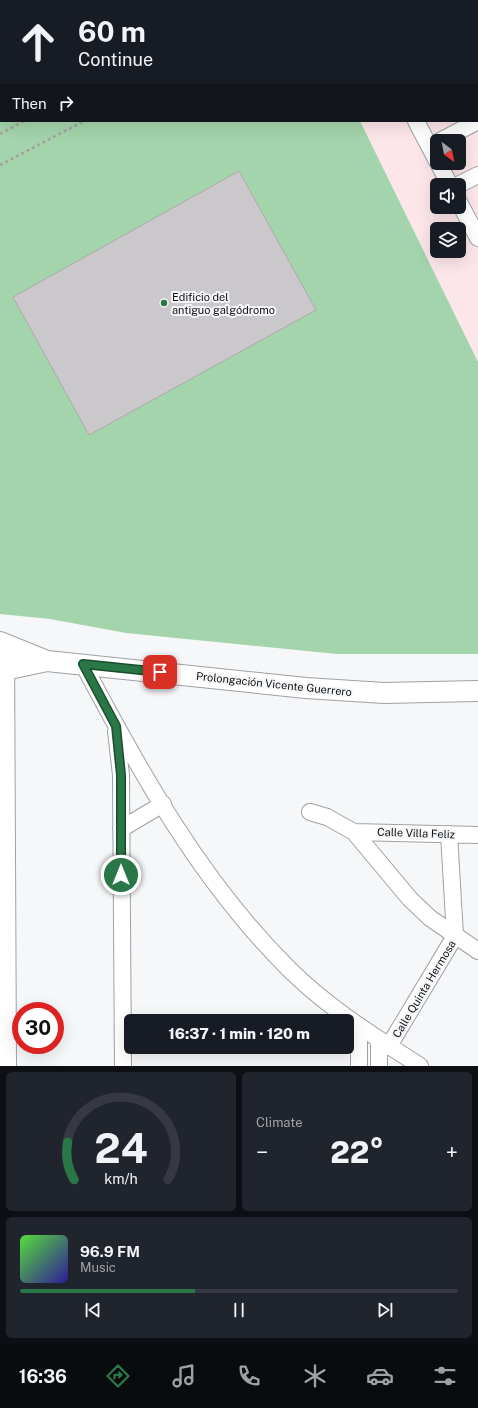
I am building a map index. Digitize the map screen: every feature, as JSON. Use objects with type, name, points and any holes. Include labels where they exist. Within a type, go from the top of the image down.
[{"type":"main road","name":"Prolongación Vicente Guerrero","points":[[3,643],[47,661],[345,691],[423,693],[478,691]]},
{"type":"main road","name":"Prolongación Vicente Guerrero","points":[[3,671],[47,661]]},
{"type":"street","points":[[417,122],[430,137]]},
{"type":"street","points":[[453,134],[476,122]]},
{"type":"street","points":[[466,181],[478,174]]},
{"type":"street","points":[[466,214],[477,233]]},
{"type":"street","points":[[3,643],[8,1066]]},
{"type":"street","points":[[83,664],[116,726],[163,804],[214,882],[266,946],[304,983],[359,1027],[420,1066]]},
{"type":"street","points":[[116,726],[121,775],[123,1066]]},
{"type":"street","points":[[121,829],[163,804]]},
{"type":"street","points":[[310,812],[350,829],[410,899],[430,918],[478,951]]},
{"type":"street","name":"Calle Villa Feliz","points":[[350,829],[478,835]]},
{"type":"street","name":"Calle Quinta Hermosa","points":[[384,1043],[455,936],[449,834]]},
{"type":"street","points":[[359,1027],[359,1066]]},
{"type":"street","points":[[379,1066],[384,1043]]},
{"type":"path","points":[[0,134],[22,122]]},
{"type":"path","points":[[0,165],[82,122]]},
{"type":"shaded area","points":[[360,122],[478,122],[478,362]]},
{"type":"green space","points":[[0,122],[360,122],[478,362],[478,654],[337,654],[126,633],[50,619],[0,614]]},
{"type":"building","name":"Edificio del antiguo galgódromo","points":[[239,171],[316,310],[89,435],[13,297]]},
{"type":"place","name":"Edificio del antiguo galgódromo","points":[[164,303]]},
{"type":"route","points":[[121,875],[121,775],[116,726],[83,664],[160,672]]}]
